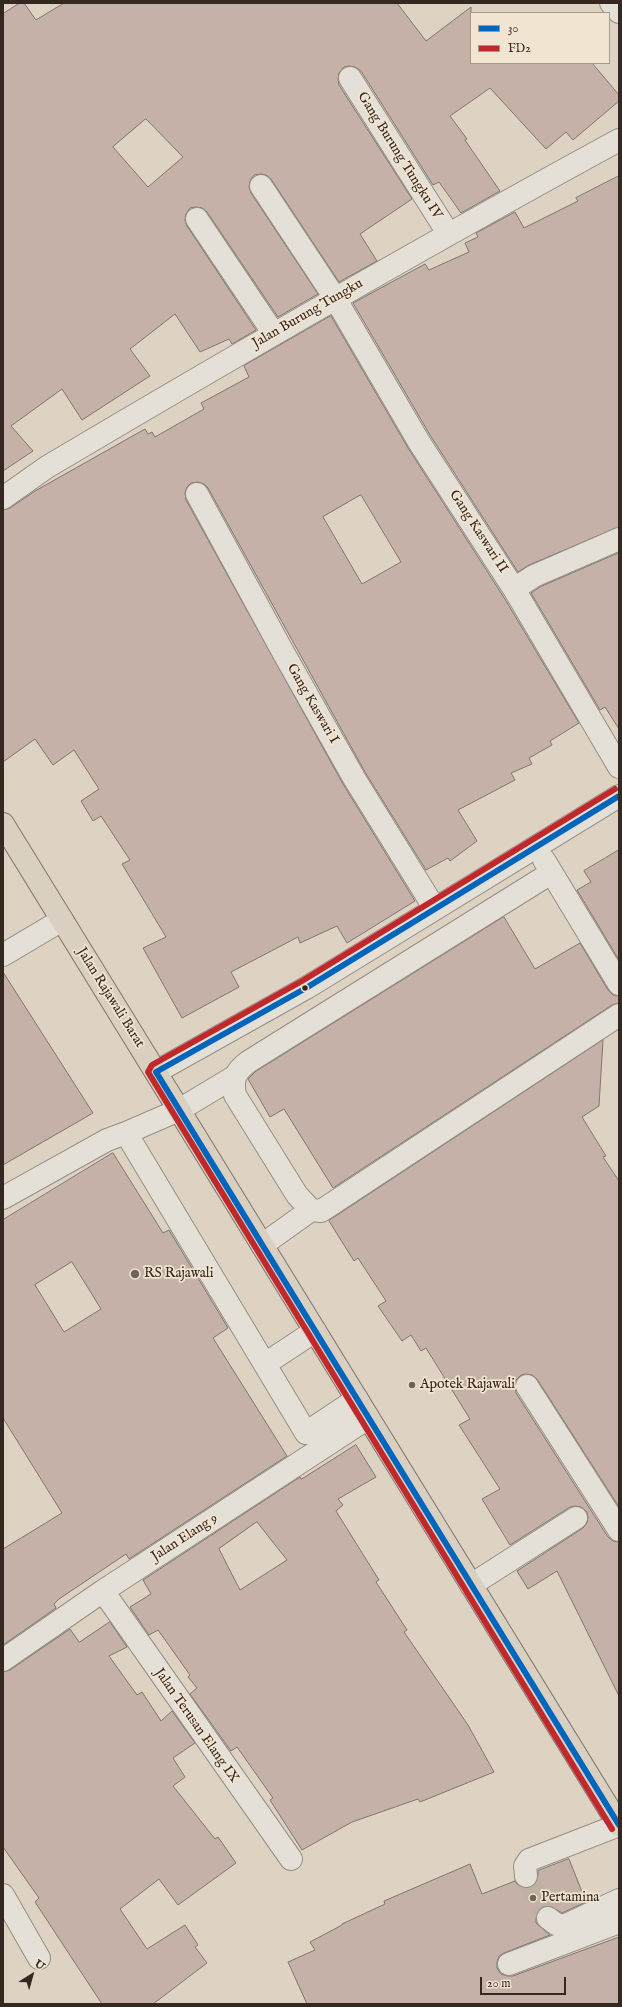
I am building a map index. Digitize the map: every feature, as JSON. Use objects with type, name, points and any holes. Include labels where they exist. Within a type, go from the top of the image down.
[{"type":"highway","name":"Jalan Rajawali Barat","points":[[3,824],[619,1825]]},
{"type":"street","points":[[611,3],[619,12]]},
{"type":"street","name":"Gang Burung Tungku IV","points":[[350,78],[448,233]]},
{"type":"street","name":"Jalan Burung Tungku","points":[[3,498],[47,467],[335,298],[448,233],[619,140]]},
{"type":"street","name":"Gang Kaswari II","points":[[261,186],[335,298],[419,442],[514,589],[619,767]]},
{"type":"street","points":[[197,219],[274,334]]},
{"type":"street","name":"Gang Kaswari I","points":[[197,494],[282,652],[354,778],[435,909]]},
{"type":"street","points":[[514,589],[534,576],[619,538]]},
{"type":"street","points":[[156,1072],[306,988],[619,796]]},
{"type":"street","points":[[536,846],[619,984]]},
{"type":"street","points":[[311,1210],[297,1195],[235,1095],[233,1085],[234,1077],[239,1069],[551,873]]},
{"type":"street","points":[[3,955],[62,920]]},
{"type":"street","points":[[262,1245],[311,1210],[321,1211],[334,1204],[619,1015]]},
{"type":"street","points":[[3,1198],[107,1140],[179,1110],[234,1077]]},
{"type":"street","points":[[126,1133],[306,1433],[357,1399]]},
{"type":"street","points":[[265,1364],[315,1332]]},
{"type":"street","points":[[527,1386],[619,1530]]},
{"type":"street","name":"Jalan Elang 9","points":[[3,1660],[103,1592],[368,1418]]},
{"type":"street","points":[[471,1585],[576,1518]]},
{"type":"street","name":"Jalan Terusan Elang IX","points":[[103,1592],[290,1859]]},
{"type":"street","points":[[526,1876],[525,1866],[529,1860],[619,1825]]},
{"type":"street","points":[[3,1895],[39,1958]]},
{"type":"street","points":[[548,1918],[556,1924],[564,1926],[619,1900]]},
{"type":"street","points":[[509,1964],[619,1922]]},
{"type":"building","points":[[20,3],[24,3],[36,20],[64,3],[397,3],[426,41],[471,7],[470,64],[593,64],[619,95],[619,101],[573,140],[566,132],[546,149],[490,88],[450,116],[467,139],[465,140],[500,191],[461,213],[439,182],[433,185],[361,71],[355,67],[344,67],[339,73],[339,85],[412,199],[360,234],[377,261],[339,282],[271,179],[266,175],[254,175],[250,181],[249,187],[251,193],[318,294],[278,317],[207,212],[202,208],[190,208],[186,214],[185,220],[187,226],[256,330],[232,344],[229,339],[200,352],[175,314],[130,349],[150,376],[82,420],[62,389],[11,426],[33,451],[3,471],[3,14]],"holes":[[[146,119],[183,157],[148,187],[113,147]]]},
{"type":"building","points":[[619,176],[619,527],[529,565],[518,572],[430,435],[353,303],[425,264],[429,270],[469,252],[465,243],[478,237],[476,233],[515,212],[524,228],[578,201],[576,198]]},
{"type":"building","points":[[331,316],[408,448],[503,596],[579,723],[550,741],[552,745],[529,758],[532,764],[511,773],[515,780],[458,810],[477,841],[450,861],[448,858],[426,870],[365,772],[208,488],[204,484],[198,482],[191,483],[187,487],[185,493],[186,500],[343,784],[415,901],[347,943],[337,926],[300,943],[298,937],[231,972],[239,987],[182,1018],[143,948],[166,937],[122,864],[130,860],[101,816],[93,821],[81,801],[99,789],[74,750],[53,765],[35,739],[3,762],[3,510],[10,508],[35,491],[145,429],[148,434],[152,432],[155,437],[204,409],[201,403],[249,377],[244,366]],"holes":[[[361,495],[401,562],[362,584],[323,517]]]},
{"type":"building","points":[[619,553],[619,729],[605,707],[600,710],[531,593],[540,587]]},
{"type":"building","points":[[619,850],[619,960],[577,890],[591,882],[584,871]]},
{"type":"building","points":[[504,917],[535,969],[580,943],[608,990],[613,995],[619,996],[619,1003],[612,1005],[333,1188],[284,1109],[270,1117],[248,1079],[255,1072]]},
{"type":"building","points":[[3,972],[93,1113],[3,1165]]},
{"type":"building","points":[[603,1040],[599,1106],[582,1117],[606,1156],[603,1157],[619,1181],[619,1507],[537,1379],[532,1375],[521,1375],[516,1380],[515,1386],[516,1393],[608,1537],[613,1541],[619,1542],[619,1696],[557,1571],[528,1589],[517,1571],[583,1528],[587,1523],[587,1512],[581,1507],[570,1507],[510,1545],[482,1499],[500,1489],[459,1425],[470,1419],[426,1348],[421,1351],[411,1335],[402,1341],[378,1306],[386,1301],[358,1258],[354,1261],[329,1221]]},
{"type":"building","name":"RS Rajawali","points":[[113,1153],[163,1233],[169,1230],[228,1328],[213,1338],[287,1456],[129,1559],[126,1554],[59,1599],[54,1604],[56,1608],[3,1645],[3,1549],[62,1513],[3,1418],[3,1220]],"holes":[[[72,1262],[101,1309],[64,1332],[35,1285]]]},
{"type":"building","points":[[356,1445],[376,1477],[338,1499],[343,1505],[336,1511],[379,1580],[376,1582],[407,1630],[404,1632],[468,1725],[494,1772],[420,1802],[418,1799],[352,1822],[302,1850],[270,1800],[273,1798],[237,1747],[231,1751],[190,1694],[197,1688],[188,1677],[190,1675],[158,1630],[149,1635],[130,1607],[151,1594],[143,1580],[300,1477],[301,1479]],"holes":[[[257,1522],[287,1560],[240,1590],[219,1549]]]},
{"type":"building","points":[[110,1622],[127,1647],[109,1656],[137,1695],[142,1692],[161,1721],[172,1711],[195,1743],[173,1758],[185,1777],[173,1786],[215,1839],[218,1837],[236,1863],[178,1905],[159,1879],[120,1909],[147,1949],[185,1925],[198,1945],[195,1947],[207,1963],[153,2004],[102,2004],[35,1902],[39,1898],[3,1847],[3,1672],[10,1670],[70,1629],[79,1642]]},
{"type":"building","points":[[569,1859],[586,1902],[562,1913],[550,1906],[543,1907],[538,1911],[536,1923],[550,1935],[499,1956],[497,1968],[501,1974],[513,1976],[619,1937],[619,2004],[307,2004],[288,1962],[315,1950],[310,1942],[342,1924],[385,1904],[384,1901],[470,1864],[482,1894],[515,1881],[521,1888],[533,1886],[538,1881],[538,1871]]},
{"type":"tunnel","points":[[526,1876],[548,1918]]},
{"type":"transit line","name":"FD2","points":[[612,1829],[148,1072],[152,1065],[302,981],[615,789]]},
{"type":"transit line","name":"30","points":[[619,796],[306,988],[156,1072],[619,1825]]},
{"type":"place","name":"RS Rajawali","points":[[135,1274]]},
{"type":"place","name":"Apotek Rajawali","points":[[412,1385]]},
{"type":"place","name":"Pertamina","points":[[533,1898]]}]
